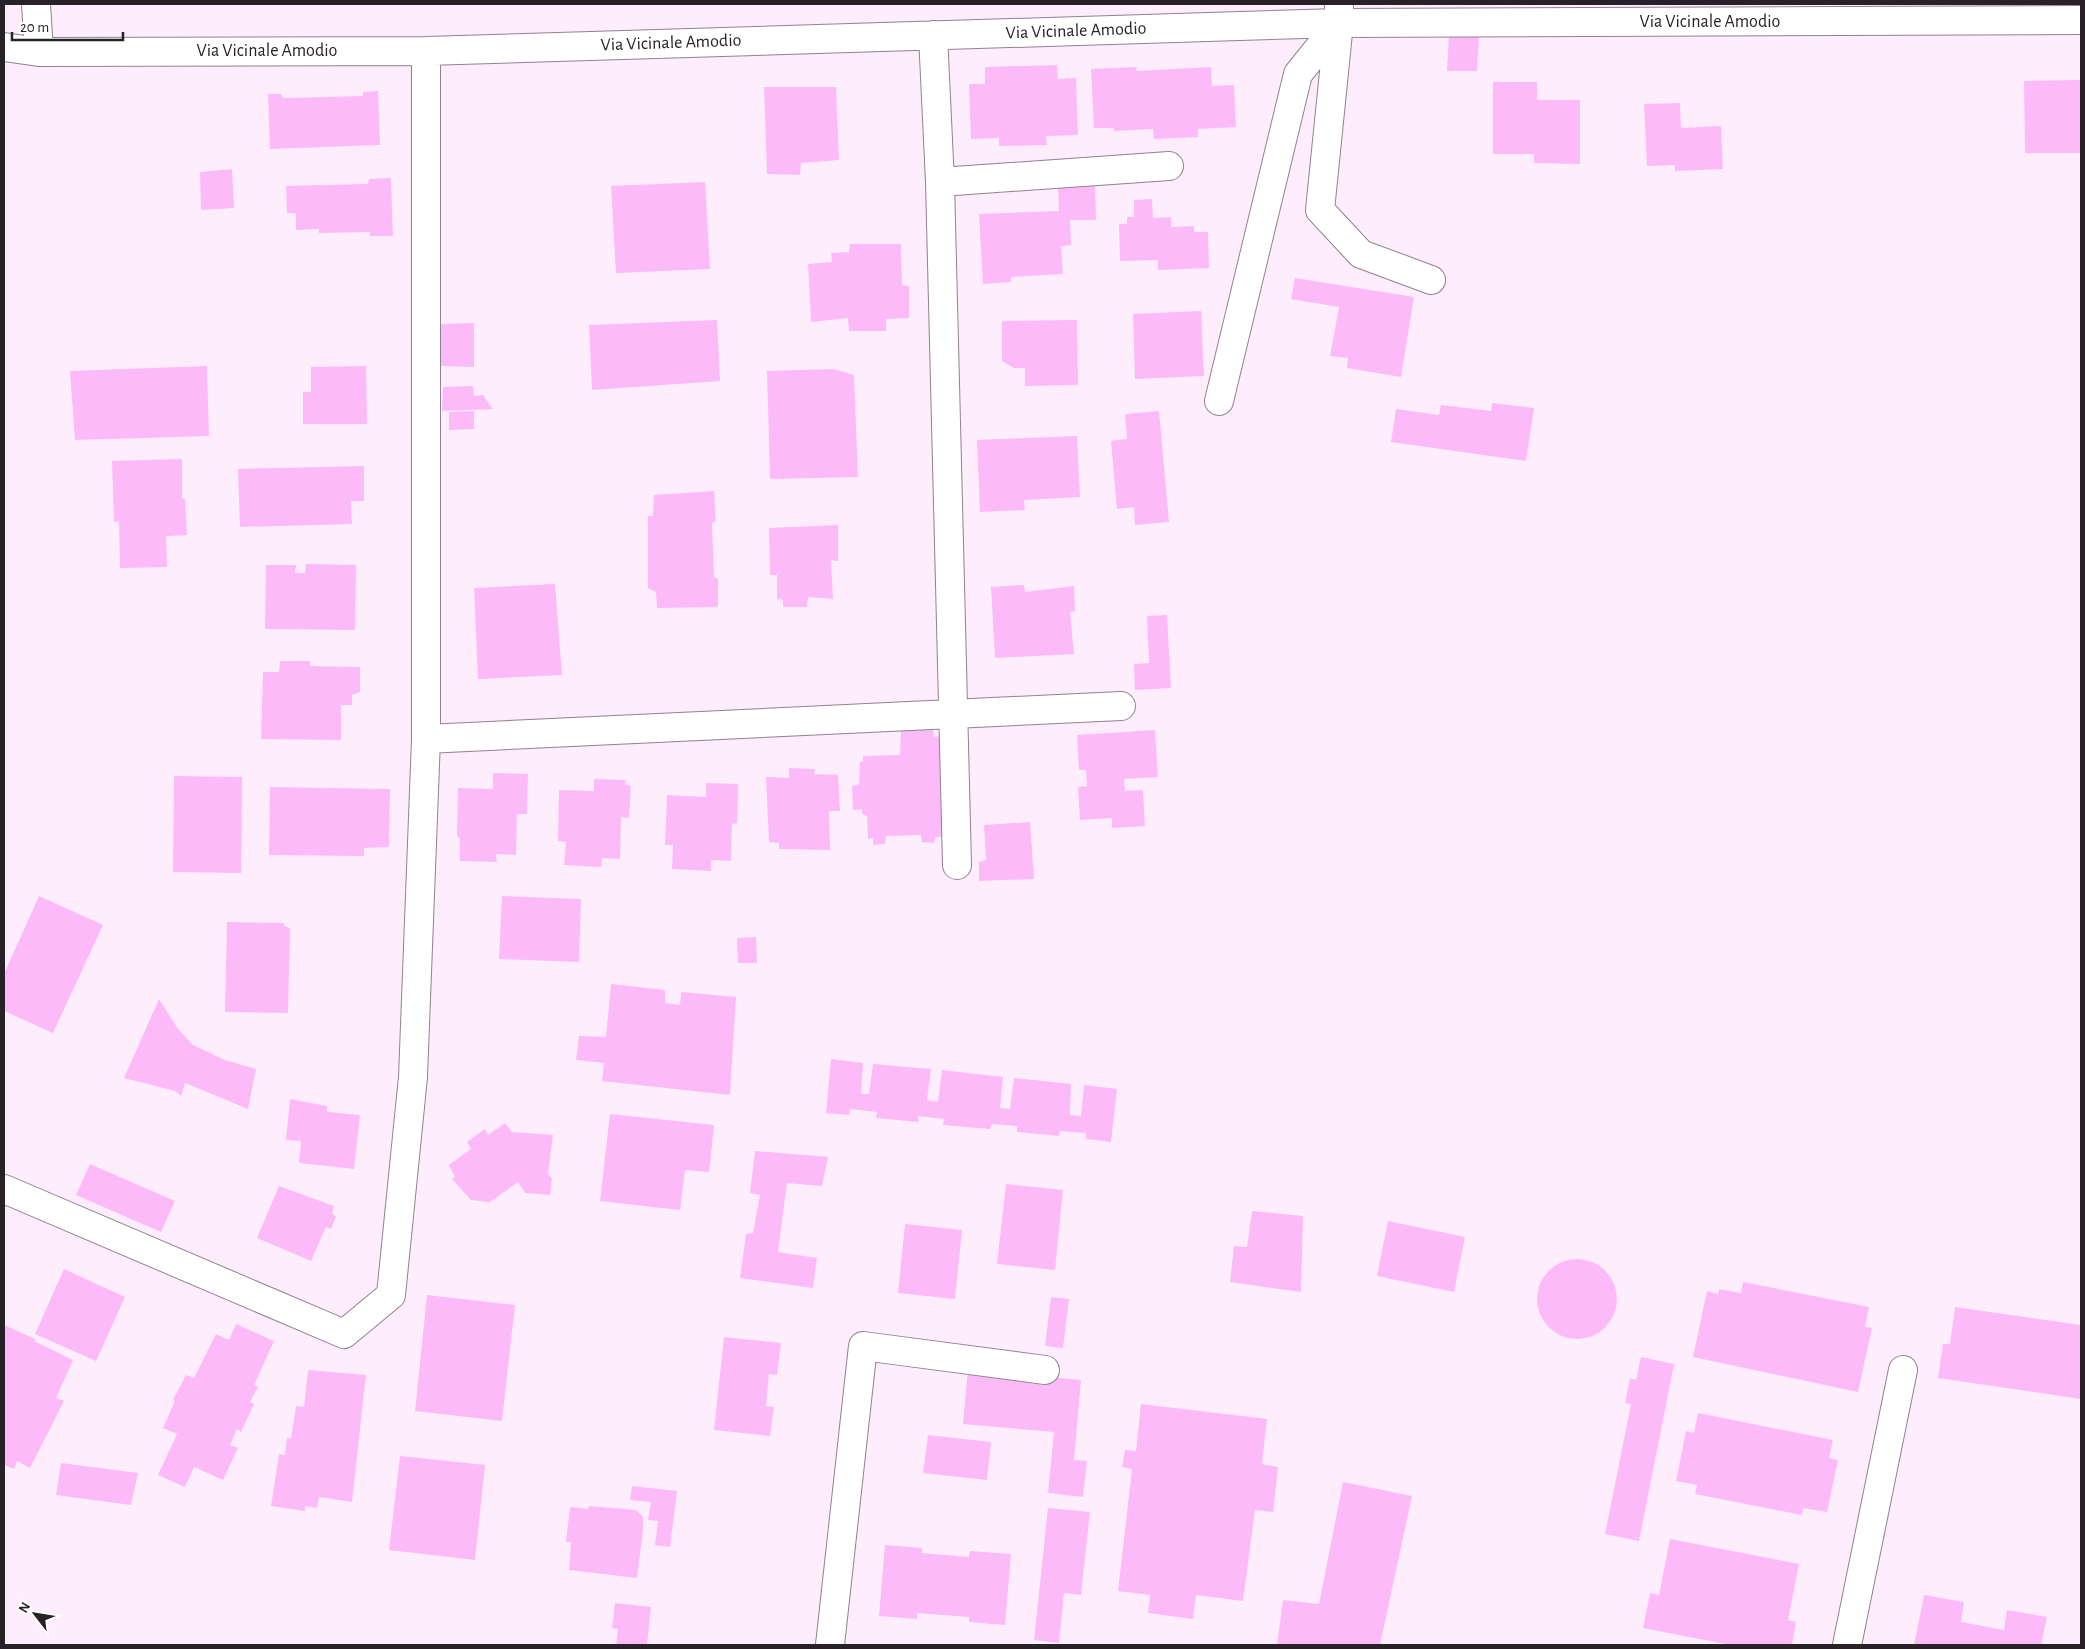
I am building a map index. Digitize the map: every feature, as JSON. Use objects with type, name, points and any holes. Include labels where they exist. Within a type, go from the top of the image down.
[{"type":"street","points":[[36,4],[39,52]]},
{"type":"street","points":[[1339,13],[1320,210],[1361,254],[1431,280]]},
{"type":"street","points":[[1219,401],[1298,74],[1339,13]]},
{"type":"street","name":"Via Vicinale Amodio","points":[[4,47],[39,52],[426,51],[933,35],[1339,13],[2081,20]]},
{"type":"street","points":[[933,35],[940,182],[957,866]]},
{"type":"street","points":[[4,1189],[344,1334],[391,1295],[413,1077],[426,739],[426,51]]},
{"type":"street","points":[[940,182],[1169,166]]},
{"type":"street","points":[[426,739],[1121,706]]},
{"type":"street","points":[[830,1645],[863,1346],[1045,1370]]},
{"type":"street","points":[[1847,1645],[1903,1370]]},
{"type":"building","points":[[1449,35],[1479,37],[1477,71],[1447,71]]},
{"type":"building","points":[[1057,65],[1058,79],[1076,78],[1078,135],[1046,136],[1047,145],[999,146],[999,138],[971,139],[969,84],[985,84],[985,67]]},
{"type":"building","points":[[1137,67],[1136,71],[1211,67],[1212,86],[1234,85],[1236,127],[1198,129],[1198,137],[1154,139],[1153,129],[1114,131],[1114,128],[1094,128],[1091,69]]},
{"type":"building","points":[[2081,80],[2081,153],[2025,153],[2024,81]]},
{"type":"building","points":[[1493,82],[1537,82],[1537,100],[1580,100],[1580,164],[1534,163],[1534,154],[1493,154]]},
{"type":"building","points":[[764,87],[836,87],[839,160],[801,163],[800,175],[767,174]]},
{"type":"building","points":[[378,91],[380,145],[270,149],[268,94],[281,94],[283,98],[363,96],[363,92]]},
{"type":"building","points":[[1680,103],[1681,128],[1721,126],[1723,169],[1675,171],[1675,165],[1647,166],[1644,104]]},
{"type":"building","points":[[232,169],[234,208],[201,210],[200,172]]},
{"type":"building","points":[[391,178],[393,236],[370,236],[370,232],[319,233],[319,229],[296,230],[296,213],[287,213],[286,186],[368,184],[369,179]]},
{"type":"building","points":[[705,182],[710,269],[616,273],[611,186]]},
{"type":"building","points":[[1095,186],[1096,220],[1070,220],[1071,245],[1061,246],[1063,274],[1011,277],[1011,282],[983,284],[979,214],[1059,211],[1058,187]]},
{"type":"building","points":[[1152,199],[1153,218],[1171,217],[1171,227],[1194,226],[1194,232],[1208,232],[1209,268],[1158,270],[1158,260],[1120,261],[1119,224],[1127,224],[1127,217],[1134,217],[1134,200]]},
{"type":"building","points":[[850,244],[901,244],[902,285],[909,286],[909,318],[886,319],[886,331],[849,331],[848,318],[811,322],[808,264],[832,262],[831,253],[849,252]]},
{"type":"building","points":[[1295,278],[1414,297],[1401,377],[1347,368],[1348,358],[1330,356],[1339,307],[1291,299]]},
{"type":"building","points":[[1201,311],[1204,376],[1135,379],[1133,314]]},
{"type":"building","points":[[717,320],[720,381],[592,390],[589,325]]},
{"type":"building","points":[[1077,320],[1078,385],[1025,386],[1025,368],[1014,368],[1002,361],[1002,321]]},
{"type":"building","points":[[474,323],[474,367],[441,366],[441,324]]},
{"type":"building","points":[[207,366],[209,436],[75,440],[70,371]]},
{"type":"building","points":[[366,366],[367,424],[303,424],[303,392],[311,392],[311,367]]},
{"type":"building","points":[[833,369],[854,375],[858,477],[770,479],[767,371]]},
{"type":"building","points":[[473,386],[474,396],[483,395],[493,409],[442,411],[443,387]]},
{"type":"building","points":[[1492,403],[1534,408],[1526,461],[1391,442],[1396,409],[1439,415],[1441,405],[1491,411]]},
{"type":"building","points":[[474,411],[474,429],[449,430],[449,412]]},
{"type":"building","points":[[1159,411],[1169,522],[1135,525],[1134,507],[1117,509],[1111,441],[1127,439],[1125,414]]},
{"type":"building","points":[[1077,436],[1080,497],[1024,500],[1025,510],[980,512],[977,440]]},
{"type":"building","points":[[182,459],[182,498],[185,499],[187,535],[166,536],[167,567],[120,568],[119,521],[114,522],[112,461]]},
{"type":"building","points":[[364,466],[364,501],[351,501],[352,524],[240,527],[238,469]]},
{"type":"building","points":[[714,491],[716,521],[712,523],[714,577],[718,579],[718,607],[657,608],[656,592],[648,588],[648,516],[653,516],[654,495]]},
{"type":"building","points":[[838,525],[838,561],[831,560],[833,599],[808,597],[807,607],[783,607],[783,600],[777,599],[777,575],[770,575],[769,528]]},
{"type":"building","points":[[306,564],[356,565],[355,630],[265,629],[266,565],[296,565],[295,573],[305,573]]},
{"type":"building","points":[[555,584],[562,675],[478,679],[474,588]]},
{"type":"building","points":[[1024,585],[1025,592],[1074,586],[1075,611],[1070,612],[1074,654],[995,658],[991,587]]},
{"type":"building","points":[[1167,615],[1171,688],[1135,690],[1134,664],[1149,663],[1147,616]]},
{"type":"building","points":[[280,661],[310,661],[310,666],[360,667],[360,692],[352,695],[352,705],[341,705],[341,740],[261,739],[263,672],[279,672]]},
{"type":"building","points":[[933,730],[934,737],[940,736],[945,836],[936,837],[934,843],[922,842],[921,835],[886,836],[885,844],[873,845],[873,838],[868,839],[867,816],[862,814],[862,809],[853,810],[852,786],[859,784],[860,762],[863,761],[863,756],[900,755],[901,731]]},
{"type":"building","points":[[1155,730],[1158,777],[1124,779],[1125,791],[1143,790],[1145,826],[1112,828],[1112,818],[1080,820],[1078,787],[1087,786],[1086,770],[1079,770],[1077,735]]},
{"type":"building","points":[[789,768],[815,769],[814,774],[838,775],[840,811],[829,811],[830,850],[779,849],[779,843],[769,842],[766,777],[789,778]]},
{"type":"building","points":[[493,773],[528,774],[527,814],[517,814],[516,855],[496,854],[497,862],[460,861],[460,839],[457,836],[458,788],[493,789]]},
{"type":"building","points":[[174,776],[242,777],[241,873],[173,872]]},
{"type":"building","points":[[594,779],[626,780],[625,784],[631,786],[629,818],[621,817],[620,859],[602,858],[601,867],[564,865],[566,842],[558,841],[559,790],[594,791]]},
{"type":"building","points":[[706,783],[738,784],[737,823],[732,824],[731,861],[711,860],[711,871],[672,869],[673,845],[665,845],[667,795],[706,797]]},
{"type":"building","points":[[270,787],[390,789],[389,847],[364,848],[364,856],[269,855]]},
{"type":"building","points":[[1030,822],[1034,879],[979,881],[979,862],[986,860],[984,825]]},
{"type":"building","points":[[39,896],[103,925],[53,1033],[4,1011],[4,974]]},
{"type":"building","points":[[502,896],[581,899],[579,962],[499,959]]},
{"type":"building","points":[[227,922],[284,923],[284,926],[290,928],[288,1013],[225,1012]]},
{"type":"building","points":[[756,937],[757,963],[738,963],[737,938]]},
{"type":"building","points":[[611,984],[665,990],[665,1003],[680,1005],[681,992],[736,997],[730,1095],[602,1081],[604,1063],[576,1060],[579,1036],[606,1037]]},
{"type":"building","points":[[159,999],[178,1029],[193,1045],[225,1060],[256,1069],[248,1109],[185,1083],[181,1096],[175,1091],[124,1078]]},
{"type":"building","points":[[831,1059],[863,1063],[861,1094],[869,1094],[873,1064],[931,1069],[927,1100],[938,1102],[942,1070],[1003,1077],[1000,1108],[1010,1109],[1014,1078],[1071,1084],[1070,1115],[1081,1116],[1084,1085],[1117,1089],[1111,1142],[1086,1139],[1086,1133],[1060,1131],[1059,1136],[1017,1132],[1017,1126],[992,1124],[990,1129],[943,1125],[944,1119],[918,1116],[919,1122],[876,1118],[877,1112],[850,1109],[849,1115],[826,1113]]},
{"type":"building","points":[[290,1099],[327,1106],[327,1112],[360,1115],[354,1169],[299,1163],[301,1141],[286,1140]]},
{"type":"building","points":[[610,1114],[714,1125],[709,1172],[685,1170],[680,1210],[600,1201]]},
{"type":"building","points":[[505,1123],[512,1132],[553,1135],[548,1174],[552,1179],[550,1195],[525,1193],[518,1182],[490,1202],[471,1200],[452,1179],[455,1177],[449,1165],[471,1149],[467,1142],[485,1129],[488,1135]]},
{"type":"building","points":[[755,1151],[828,1157],[822,1186],[787,1183],[778,1252],[817,1258],[813,1288],[740,1278],[746,1234],[753,1233],[760,1195],[750,1193]]},
{"type":"building","points":[[90,1164],[175,1201],[161,1232],[76,1195]]},
{"type":"building","points":[[1006,1184],[1063,1190],[1055,1270],[997,1264]]},
{"type":"building","points":[[279,1186],[334,1206],[332,1213],[336,1217],[331,1229],[326,1227],[311,1261],[257,1238]]},
{"type":"building","points":[[1252,1211],[1303,1216],[1301,1292],[1230,1282],[1234,1246],[1247,1247]]},
{"type":"building","points":[[1388,1221],[1465,1237],[1454,1292],[1377,1276]]},
{"type":"building","points":[[905,1224],[962,1230],[955,1299],[898,1293]]},
{"type":"building","points":[[1577,1259],[1592,1262],[1605,1271],[1614,1284],[1617,1299],[1614,1314],[1605,1327],[1592,1336],[1577,1339],[1562,1336],[1549,1327],[1540,1314],[1537,1299],[1540,1284],[1549,1271],[1562,1262]]},
{"type":"building","points":[[64,1269],[125,1297],[96,1361],[35,1334]]},
{"type":"building","points":[[1743,1282],[1869,1307],[1865,1327],[1872,1328],[1858,1392],[1693,1357],[1707,1291],[1718,1294],[1719,1289],[1741,1293]]},
{"type":"building","points":[[427,1295],[515,1305],[502,1421],[415,1411]]},
{"type":"building","points":[[1051,1297],[1069,1299],[1063,1348],[1045,1346]]},
{"type":"building","points":[[1955,1307],[2081,1325],[2081,1399],[1938,1378],[1943,1344],[1950,1344]]},
{"type":"building","points":[[236,1324],[274,1341],[254,1385],[258,1387],[250,1402],[254,1404],[241,1432],[237,1429],[230,1445],[238,1448],[223,1480],[194,1467],[185,1487],[158,1475],[177,1434],[163,1428],[175,1401],[173,1400],[186,1375],[194,1378],[216,1334],[229,1340]]},
{"type":"building","points":[[4,1325],[35,1339],[34,1341],[73,1360],[56,1398],[64,1401],[30,1468],[17,1461],[14,1469],[4,1465]]},
{"type":"building","points":[[724,1337],[781,1343],[777,1375],[769,1374],[766,1406],[774,1407],[770,1436],[714,1430]]},
{"type":"building","points":[[1641,1357],[1674,1364],[1639,1541],[1605,1534],[1631,1404],[1625,1403],[1630,1378],[1636,1380]]},
{"type":"building","points":[[968,1369],[1081,1380],[1074,1460],[1087,1461],[1083,1497],[1048,1493],[1054,1432],[963,1424]]},
{"type":"building","points":[[308,1370],[366,1375],[352,1502],[319,1497],[317,1508],[305,1506],[305,1511],[271,1506],[279,1454],[285,1455],[287,1438],[291,1439],[296,1406],[304,1407]]},
{"type":"building","points":[[1141,1404],[1267,1419],[1262,1464],[1278,1467],[1273,1512],[1255,1510],[1243,1601],[1196,1595],[1193,1619],[1148,1613],[1150,1595],[1118,1591],[1132,1469],[1122,1467],[1125,1450],[1136,1451]]},
{"type":"building","points":[[1698,1413],[1833,1440],[1829,1458],[1838,1460],[1827,1512],[1803,1508],[1802,1515],[1695,1494],[1697,1485],[1676,1481],[1686,1431],[1694,1433]]},
{"type":"building","points":[[928,1435],[991,1442],[987,1480],[923,1473]]},
{"type":"building","points":[[400,1456],[485,1465],[475,1560],[389,1550]]},
{"type":"building","points":[[61,1463],[138,1473],[131,1505],[56,1495]]},
{"type":"building","points":[[1343,1482],[1412,1496],[1380,1645],[1277,1645],[1283,1600],[1319,1604]]},
{"type":"building","points":[[632,1486],[677,1491],[670,1547],[655,1545],[658,1521],[648,1520],[651,1502],[630,1500]]},
{"type":"building","points":[[589,1506],[636,1510],[643,1517],[637,1578],[569,1570],[571,1542],[566,1542],[570,1507],[588,1509]]},
{"type":"building","points":[[1048,1508],[1090,1512],[1081,1595],[1064,1593],[1059,1643],[1034,1640]]},
{"type":"building","points":[[1670,1539],[1799,1564],[1788,1620],[1796,1622],[1792,1645],[1730,1645],[1643,1628],[1650,1593],[1659,1595]]},
{"type":"building","points":[[885,1545],[922,1548],[922,1553],[969,1557],[970,1551],[1011,1554],[1005,1625],[969,1622],[969,1617],[917,1613],[917,1619],[879,1616]]},
{"type":"building","points":[[1924,1595],[1964,1602],[1961,1622],[2004,1630],[2007,1610],[2047,1617],[2041,1645],[1914,1645]]},
{"type":"building","points":[[615,1603],[651,1607],[647,1645],[616,1645],[618,1629],[612,1628]]}]
